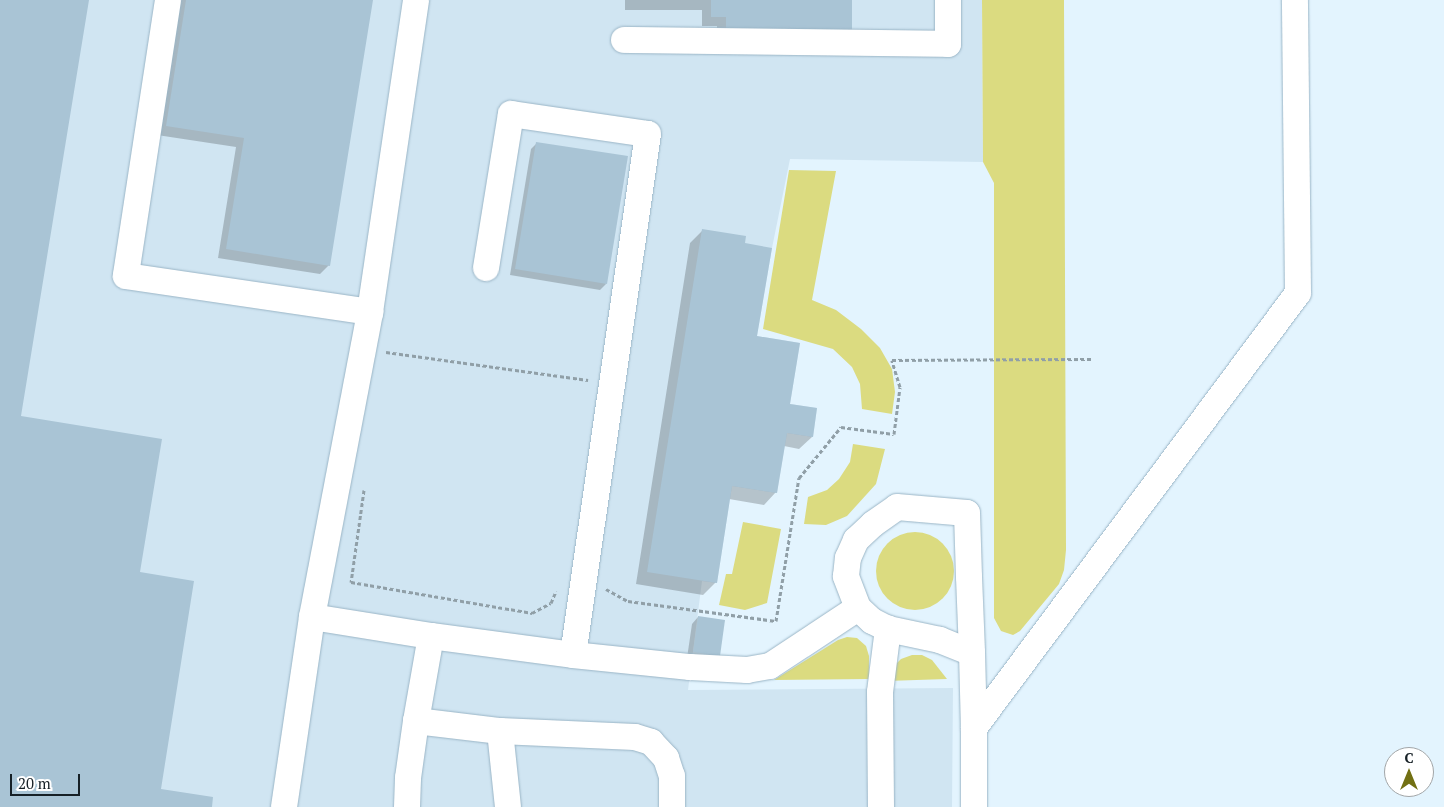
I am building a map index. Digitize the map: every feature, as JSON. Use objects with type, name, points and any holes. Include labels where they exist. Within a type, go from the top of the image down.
[{"type":"street","points":[[168,0],[126,276],[370,312]]},
{"type":"street","points":[[284,807],[312,617],[370,312],[416,0]]},
{"type":"street","points":[[624,40],[948,44],[948,0]]},
{"type":"street","points":[[974,728],[1298,293],[1295,0]]},
{"type":"street","points":[[486,268],[511,114],[648,134],[573,655]]},
{"type":"street","points":[[972,653],[940,640],[888,628],[872,621],[858,608],[846,576],[848,558],[856,540],[873,524],[897,507],[967,513],[972,653],[974,728],[974,807]]},
{"type":"street","points":[[312,617],[431,636],[573,655],[698,668],[747,670],[770,666],[858,608]]},
{"type":"street","points":[[881,807],[880,692],[888,628]]},
{"type":"street","points":[[407,807],[408,778],[416,721],[431,636]]},
{"type":"street","points":[[416,721],[500,731],[635,737],[650,742],[666,758],[672,776],[672,807]]},
{"type":"street","points":[[500,731],[508,807]]},
{"type":"path","points":[[363,348],[612,383]]},
{"type":"path","points":[[364,486],[351,582],[532,613],[551,603],[560,582],[610,589],[628,601],[776,621],[799,478],[841,427],[894,434],[900,387],[892,360],[1092,359]]},
{"type":"shaded area","points":[[0,0],[982,0],[983,162],[790,159],[757,336],[800,343],[790,404],[817,408],[813,437],[787,433],[777,493],[732,486],[717,583],[702,581],[688,690],[953,688],[952,807],[0,807]]},
{"type":"shaded area","points":[[982,0],[1064,0],[1066,550],[1064,570],[1059,584],[1020,631],[1013,635],[1001,631],[994,618],[994,183],[983,162]]},
{"type":"shaded area","points":[[789,170],[836,171],[812,300],[836,310],[861,329],[880,348],[892,369],[895,392],[892,414],[862,409],[860,384],[852,367],[833,349],[763,329]]},
{"type":"shaded area","points":[[853,444],[885,449],[876,484],[847,516],[826,525],[804,524],[808,497],[827,490],[839,479],[850,462]]},
{"type":"shaded area","points":[[743,522],[781,529],[767,603],[745,610],[719,605],[726,574],[732,574]]},
{"type":"shaded area","points":[[915,532],[930,535],[947,549],[951,556],[954,571],[951,586],[937,603],[930,607],[915,610],[900,607],[883,593],[879,586],[876,571],[879,556],[893,539],[900,535]]},
{"type":"shaded area","points":[[847,637],[857,638],[866,646],[869,656],[869,679],[774,680],[838,640]]},
{"type":"shaded area","points":[[912,655],[922,655],[932,660],[947,679],[886,681],[891,669],[901,659]]},
{"type":"building","points":[[0,0],[89,0],[21,416],[162,439],[140,572],[194,581],[161,789],[213,797],[212,807],[0,807]]},
{"type":"building","points":[[186,0],[373,0],[330,266],[226,249],[244,138],[166,126]]},
{"type":"building","points":[[711,0],[852,0],[852,33],[726,34],[726,17],[711,17]]},
{"type":"building","points":[[536,142],[628,156],[607,284],[515,269]]},
{"type":"building","points":[[702,229],[746,236],[745,243],[772,248],[757,336],[800,343],[790,404],[817,408],[813,437],[787,433],[777,493],[732,486],[717,583],[647,572]]},
{"type":"building","points":[[698,616],[725,620],[720,656],[693,652]]}]
